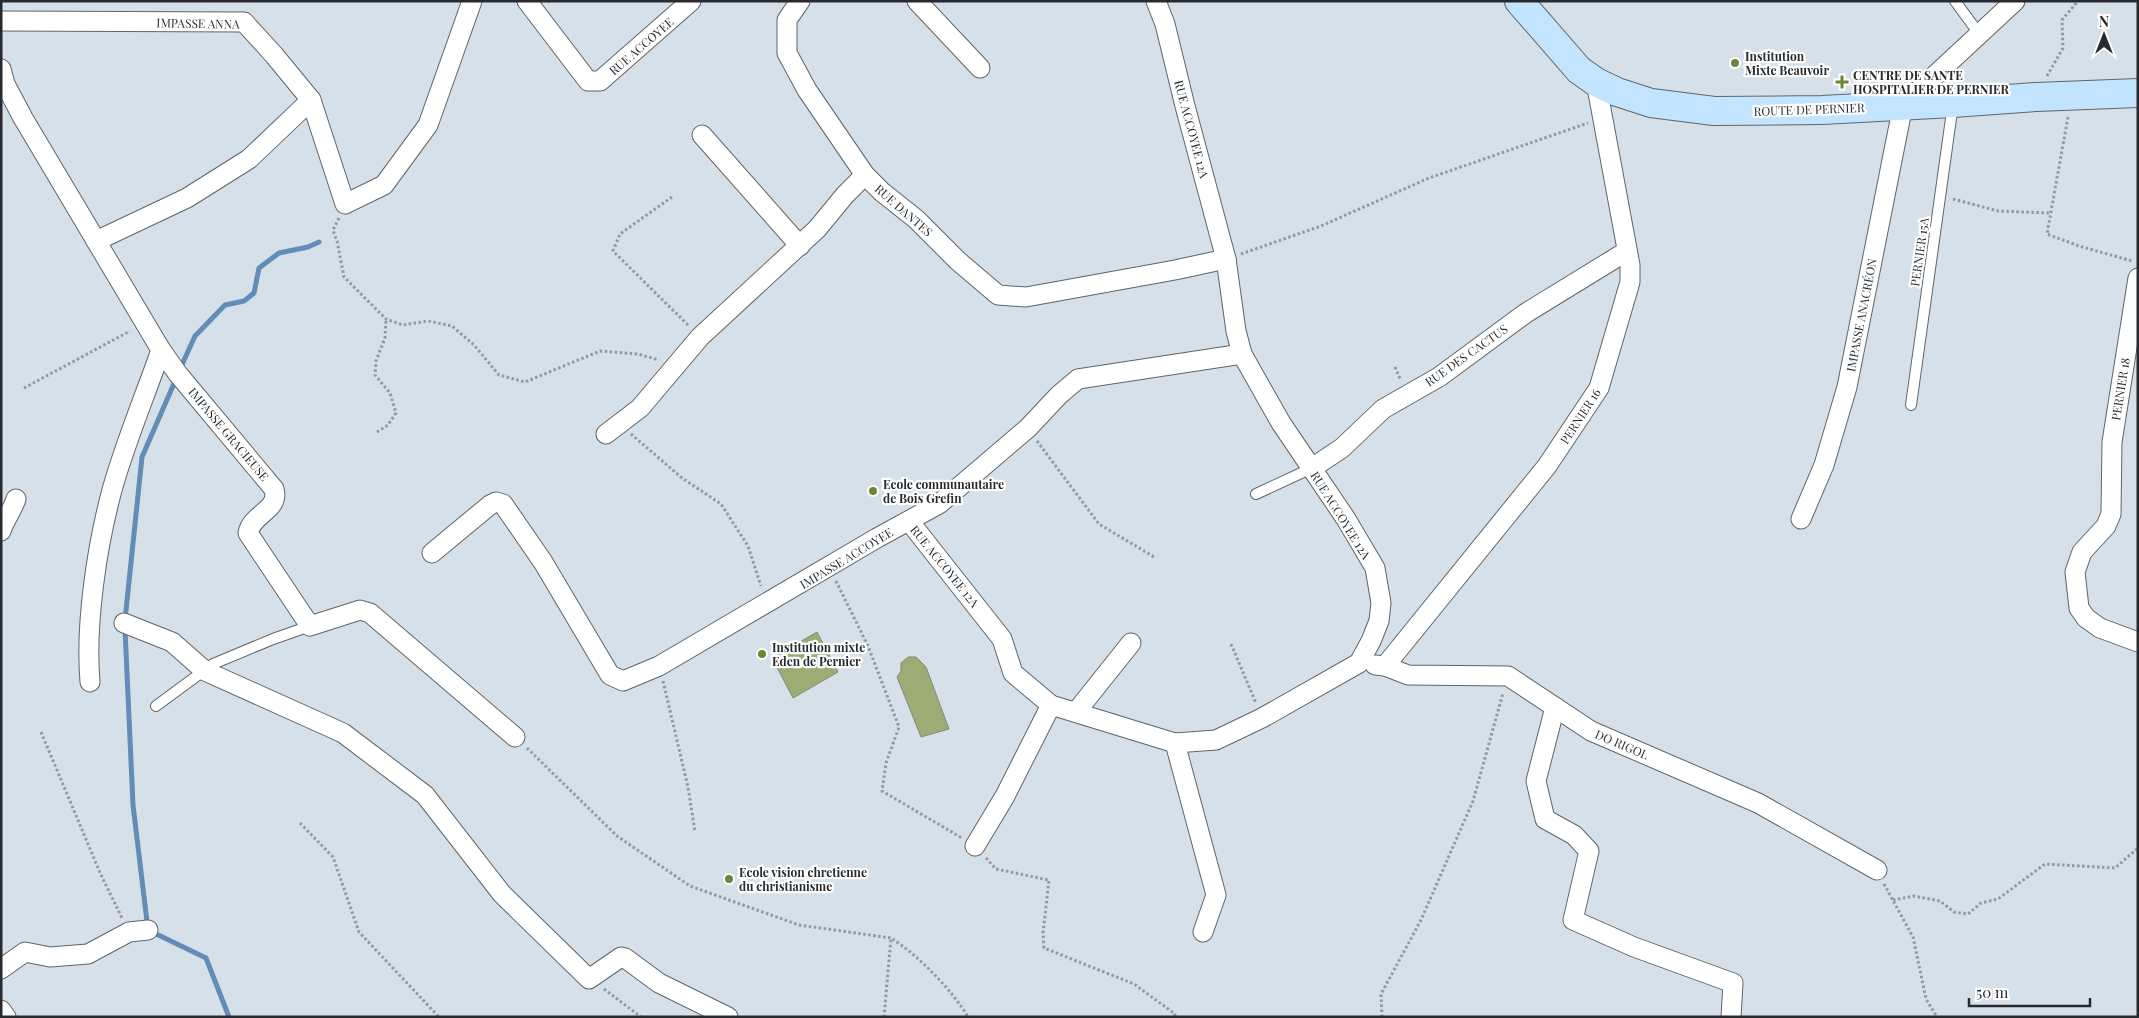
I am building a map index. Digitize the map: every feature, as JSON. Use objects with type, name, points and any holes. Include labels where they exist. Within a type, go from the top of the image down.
[{"type":"street","points":[[345,204],[384,185],[428,125],[472,1]]},
{"type":"street","name":"RUE ACCOYEE","points":[[527,1],[588,81],[600,81],[692,1]]},
{"type":"street","points":[[800,1],[788,20],[788,52],[807,90],[865,175]]},
{"type":"street","points":[[917,1],[980,68]]},
{"type":"street","name":"ROUTE DE PERNIER","points":[[1519,1],[1580,70],[1596,82],[1617,92],[1651,102],[1714,111],[1822,110],[2138,93]]},
{"type":"street","points":[[1903,105],[2015,1]]},
{"type":"street","name":"RUE ACCOYEE 12A","points":[[909,521],[1002,639],[1013,673],[1051,705],[1175,743],[1216,740],[1262,718],[1359,663],[1379,621],[1381,603],[1375,568],[1346,519],[1281,423],[1242,354],[1236,330],[1226,259],[1159,2]]},
{"type":"street","name":"IMPASSE ANNA","points":[[1,21],[244,22],[311,100],[345,204]]},
{"type":"street","name":"IMPASSE GRACIEUSE","points":[[1,69],[5,84],[23,118],[144,324],[178,374],[274,489],[276,497],[274,503],[250,526],[248,533],[310,626]]},
{"type":"street","name":"PERNIER 16","points":[[1385,666],[1547,466],[1599,388],[1630,282],[1630,265],[1596,82]]},
{"type":"street","points":[[96,241],[187,198],[249,159],[311,100]]},
{"type":"street","name":"IMPASSE ANACRÉON","points":[[1801,519],[1824,464],[1847,387],[1903,105]]},
{"type":"street","points":[[702,135],[800,246]]},
{"type":"street","name":"RUE DANTES","points":[[606,434],[640,408],[700,338],[800,246],[865,175],[882,192],[916,219],[958,261],[998,295],[1026,297],[1156,274],[1226,259]]},
{"type":"street","name":"RUE DES CACTUS","points":[[1312,468],[1342,448],[1384,409],[1439,377],[1526,313],[1628,251]]},
{"type":"street","name":"PERNIER 18","points":[[2138,278],[2112,442],[2111,514],[2106,526],[2082,552],[2075,572],[2079,608],[2086,618],[2100,628],[2138,642]]},
{"type":"street","points":[[90,682],[88,654],[90,620],[101,542],[112,490],[161,350]]},
{"type":"street","name":"IMPASSE ACCOYEE","points":[[432,553],[496,502],[503,504],[543,562],[610,675],[623,681],[659,666],[939,504],[1028,428],[1059,395],[1078,380],[1242,354]]},
{"type":"street","points":[[1,531],[16,499]]},
{"type":"street","points":[[310,626],[360,610],[370,612],[515,737]]},
{"type":"street","points":[[124,623],[172,642],[205,671],[343,733],[425,795],[502,894],[589,978],[621,957],[625,958],[659,983],[728,1017]]},
{"type":"street","points":[[1076,712],[1131,643]]},
{"type":"street","points":[[1359,663],[1385,666],[1408,675],[1508,676]]},
{"type":"street","name":"DO RIGOL","points":[[1508,676],[1592,731],[1758,803],[1877,870]]},
{"type":"street","points":[[975,846],[1005,796],[1051,705]]},
{"type":"street","points":[[1556,707],[1536,780],[1545,819],[1574,835],[1589,851],[1573,920],[1634,947],[1733,983],[1732,1017]]},
{"type":"street","points":[[1175,743],[1216,895],[1203,932]]},
{"type":"street","points":[[1,969],[25,952],[50,957],[88,954],[129,932],[148,930]]},
{"type":"street","points":[[1,1010],[6,1017]]},
{"type":"lane","points":[[1955,1],[1980,35]]},
{"type":"lane","name":"PERNIER 15A","points":[[1911,405],[1953,103]]},
{"type":"lane","points":[[1256,494],[1312,468]]},
{"type":"lane","points":[[156,706],[222,660],[310,626]]},
{"type":"path","points":[[2036,97],[2063,48],[2062,20],[2078,1]]},
{"type":"path","points":[[2071,97],[2046,234],[2079,246],[2138,263]]},
{"type":"path","points":[[1226,259],[1321,226],[1429,178],[1604,117]]},
{"type":"path","points":[[1940,196],[1998,211],[2050,213]]},
{"type":"path","points":[[672,197],[620,234],[613,251],[700,338]]},
{"type":"path","points":[[345,204],[333,230],[344,277],[386,319],[403,325],[428,321],[452,326],[474,345],[499,375],[525,382],[600,351],[638,354],[676,365]]},
{"type":"path","points":[[376,432],[388,426],[396,413],[390,393],[375,375],[376,361],[385,338],[386,319]]},
{"type":"path","points":[[24,388],[144,324]]},
{"type":"path","points":[[622,422],[629,432],[682,478],[721,504],[748,546],[768,603]]},
{"type":"path","points":[[1028,428],[1099,524],[1154,557]]},
{"type":"path","points":[[830,567],[868,646],[899,727],[886,763],[882,791],[975,846],[996,869],[1049,880],[1043,933],[1044,948],[1134,984],[1174,1016],[1179,1017]]},
{"type":"path","points":[[1231,644],[1262,718]]},
{"type":"path","points":[[659,666],[688,787],[695,832]]},
{"type":"path","points":[[1382,1017],[1381,994],[1421,920],[1473,801],[1508,676]]},
{"type":"path","points":[[41,732],[101,875],[129,932]]},
{"type":"path","points":[[515,737],[617,836],[690,886],[799,925],[891,938],[904,946],[959,1001],[968,1017]]},
{"type":"path","points":[[300,822],[333,857],[359,932],[439,1017]]},
{"type":"path","points":[[1893,900],[1914,896],[1940,901],[1954,912],[1968,914],[1981,903],[2005,894],[2044,864],[2115,868],[2138,848]]},
{"type":"path","points":[[1877,870],[1912,937],[1926,999],[1937,1017]]},
{"type":"path","points":[[884,1017],[891,938]]},
{"type":"path","points":[[589,978],[640,1017]]},
{"type":"building","points":[[817,632],[838,672],[793,698],[772,658]]},
{"type":"building","points":[[908,657],[916,657],[926,667],[949,729],[921,737],[897,677],[901,671],[901,663]]},
{"type":"waterway","points":[[180,369],[195,336],[225,305],[244,301],[254,293],[259,268],[279,253],[308,247],[319,242]]},
{"type":"waterway","points":[[125,620],[142,457],[176,379]]},
{"type":"waterway","points":[[125,629],[133,805],[148,930],[206,958],[229,1017]]},
{"type":"place","name":"Institution Mixte Beauvoir","points":[[1735,63]]},
{"type":"place","name":"CENTRE DE SANTE HOSPITALIER DE PERNIER","points":[[1842,82]]},
{"type":"place","name":"Ecole communautaire de Bois Grefin","points":[[873,491]]},
{"type":"place","name":"Institution mixte Eden de Pernier","points":[[762,654]]},
{"type":"place","name":"Ecole vision chretienne du christianisme","points":[[729,879]]}]
